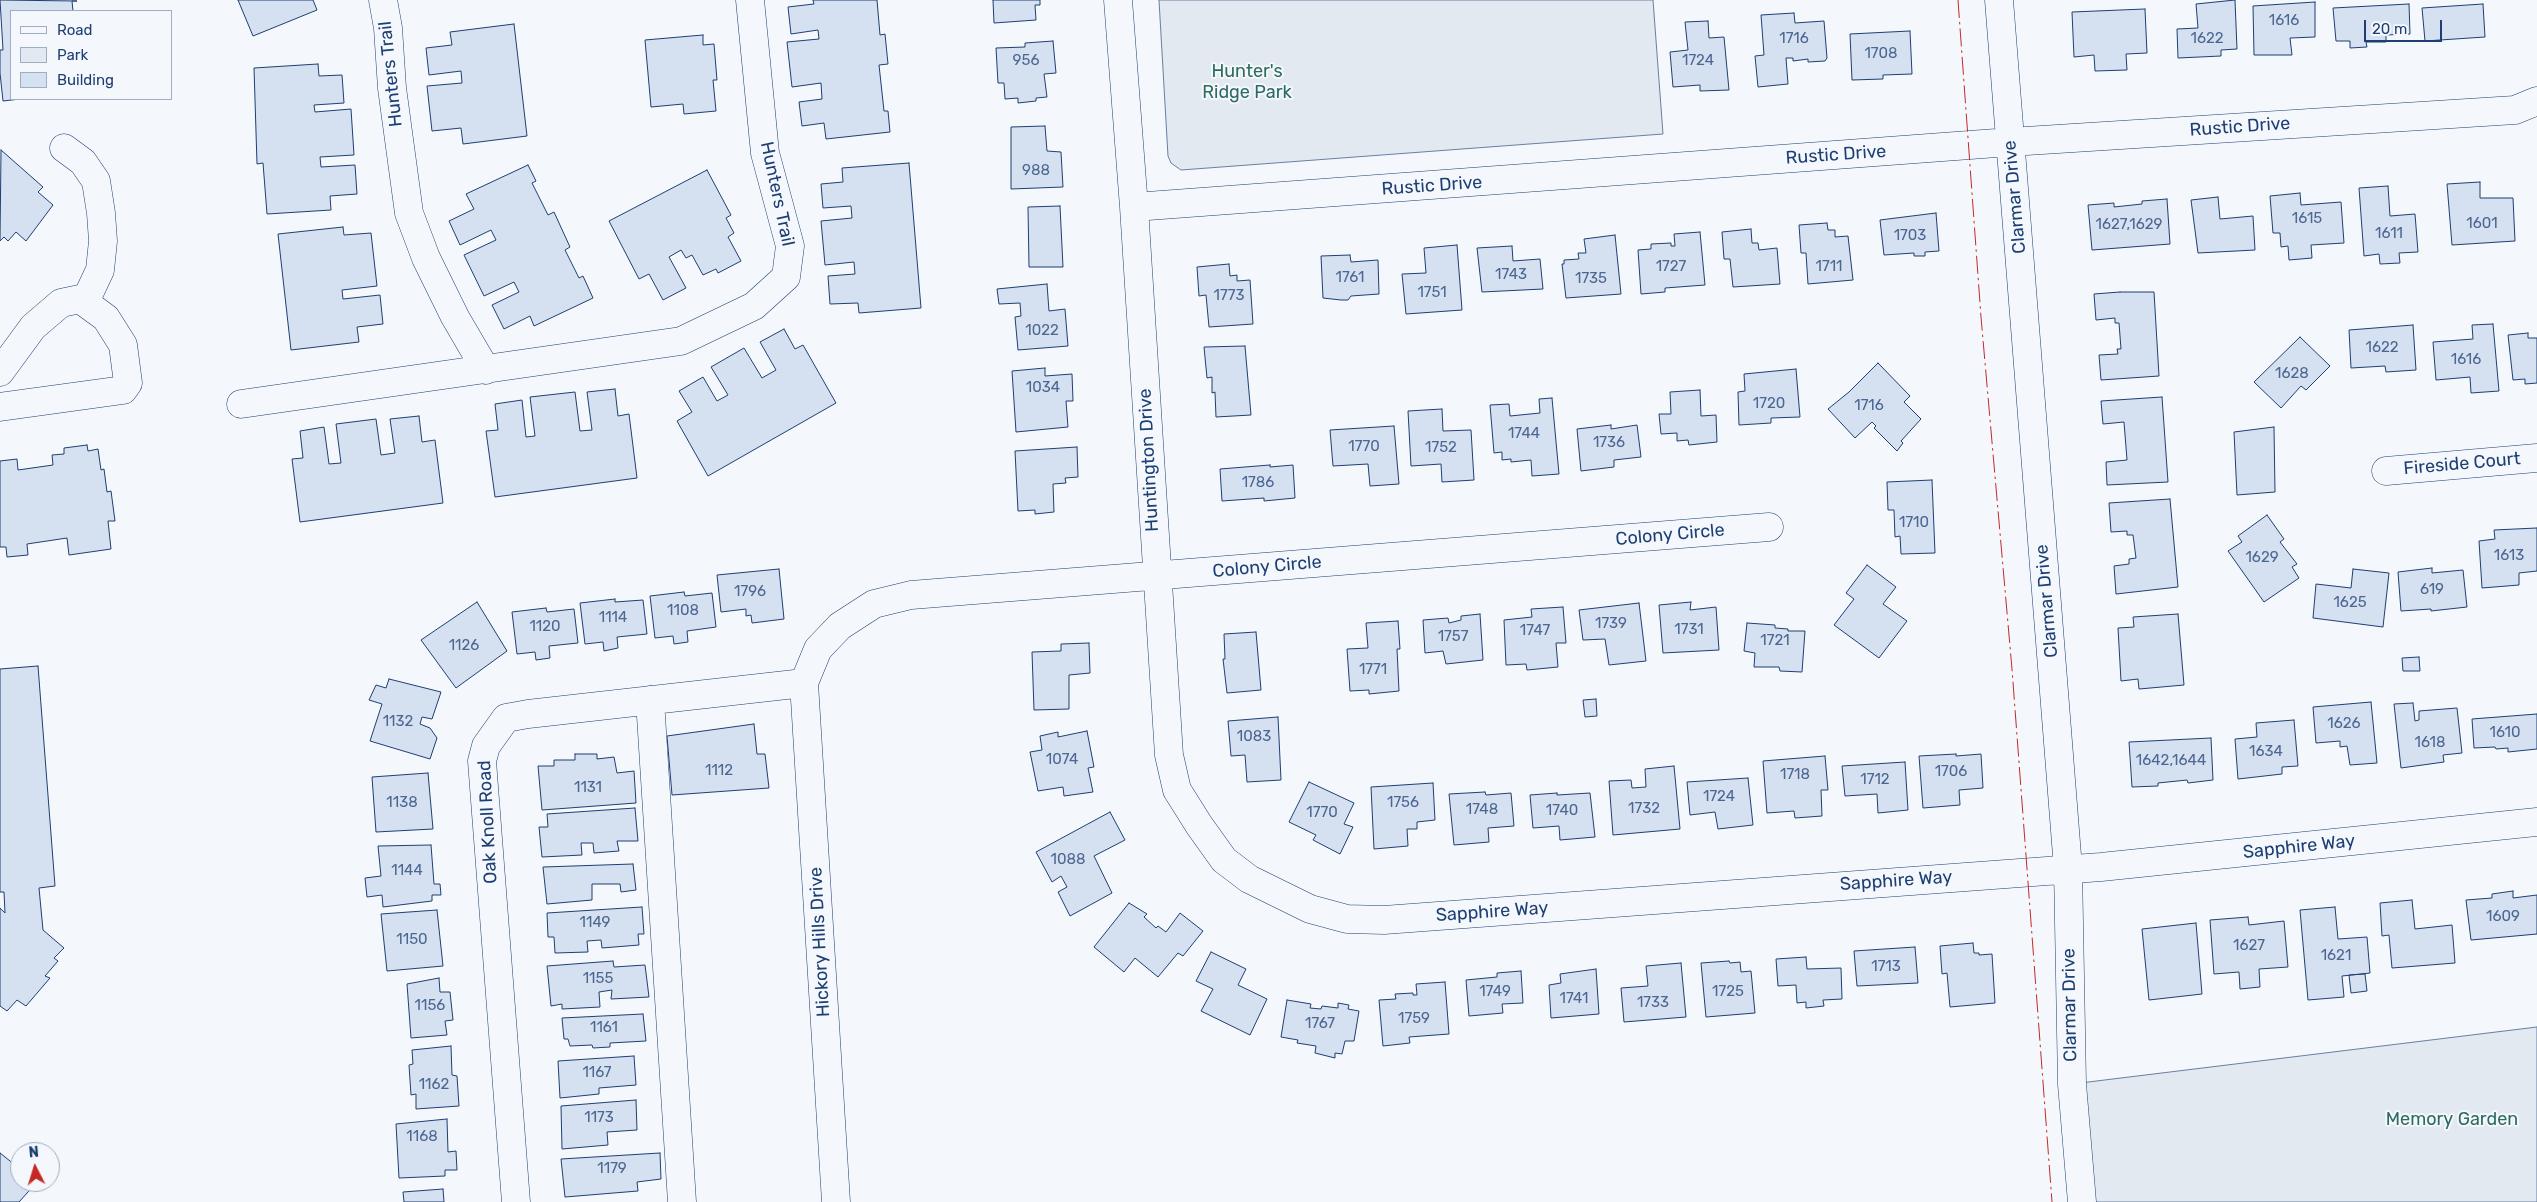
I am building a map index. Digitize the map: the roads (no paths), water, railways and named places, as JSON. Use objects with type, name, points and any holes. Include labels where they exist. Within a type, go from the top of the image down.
[{"type":"street","name":"Hunters Trail","points":[[383,0],[388,28],[392,88],[408,213],[426,258],[455,317],[486,370]]},
{"type":"street","name":"Hunters Trail","points":[[241,404],[681,341],[754,306],[786,277],[790,246],[765,153],[750,0]]},
{"type":"street","name":"Huntington Drive","points":[[1118,0],[1134,207],[1156,575],[1169,755],[1177,790],[1224,860],[1260,886]]},
{"type":"street","name":"Clarmar Drive","points":[[1999,0],[2068,868],[2072,1084],[2082,1202]]},
{"type":"street","name":"Rustic Drive","points":[[1134,207],[2010,142],[2514,110],[2537,101]]},
{"type":"street","points":[[64,148],[84,162],[96,181],[102,213],[103,240],[100,270],[85,302]]},
{"type":"street","points":[[0,372],[32,327],[61,303],[80,299],[106,318],[123,345],[128,383],[123,390],[0,407]]},
{"type":"street","name":"Fireside Court","points":[[2386,471],[2537,458]]},
{"type":"street","name":"Colony Circle","points":[[804,682],[818,649],[840,626],[874,604],[911,595],[1769,527]]},
{"type":"street","name":"Oak Knoll Road","points":[[516,1202],[482,760],[496,730],[506,718],[804,682]]},
{"type":"street","name":"Hickory Hills Drive","points":[[804,682],[836,1202]]},
{"type":"street","points":[[650,700],[682,1202]]},
{"type":"street","name":"Sapphire Way","points":[[1260,886],[1286,899],[1328,914],[1347,919],[1384,920],[2101,867],[2537,822]]},
{"type":"park label","name":"Hunter's Ridge Park","points":[[1247,82]]},
{"type":"park label","name":"Memory Garden","points":[[2452,1120]]}]
